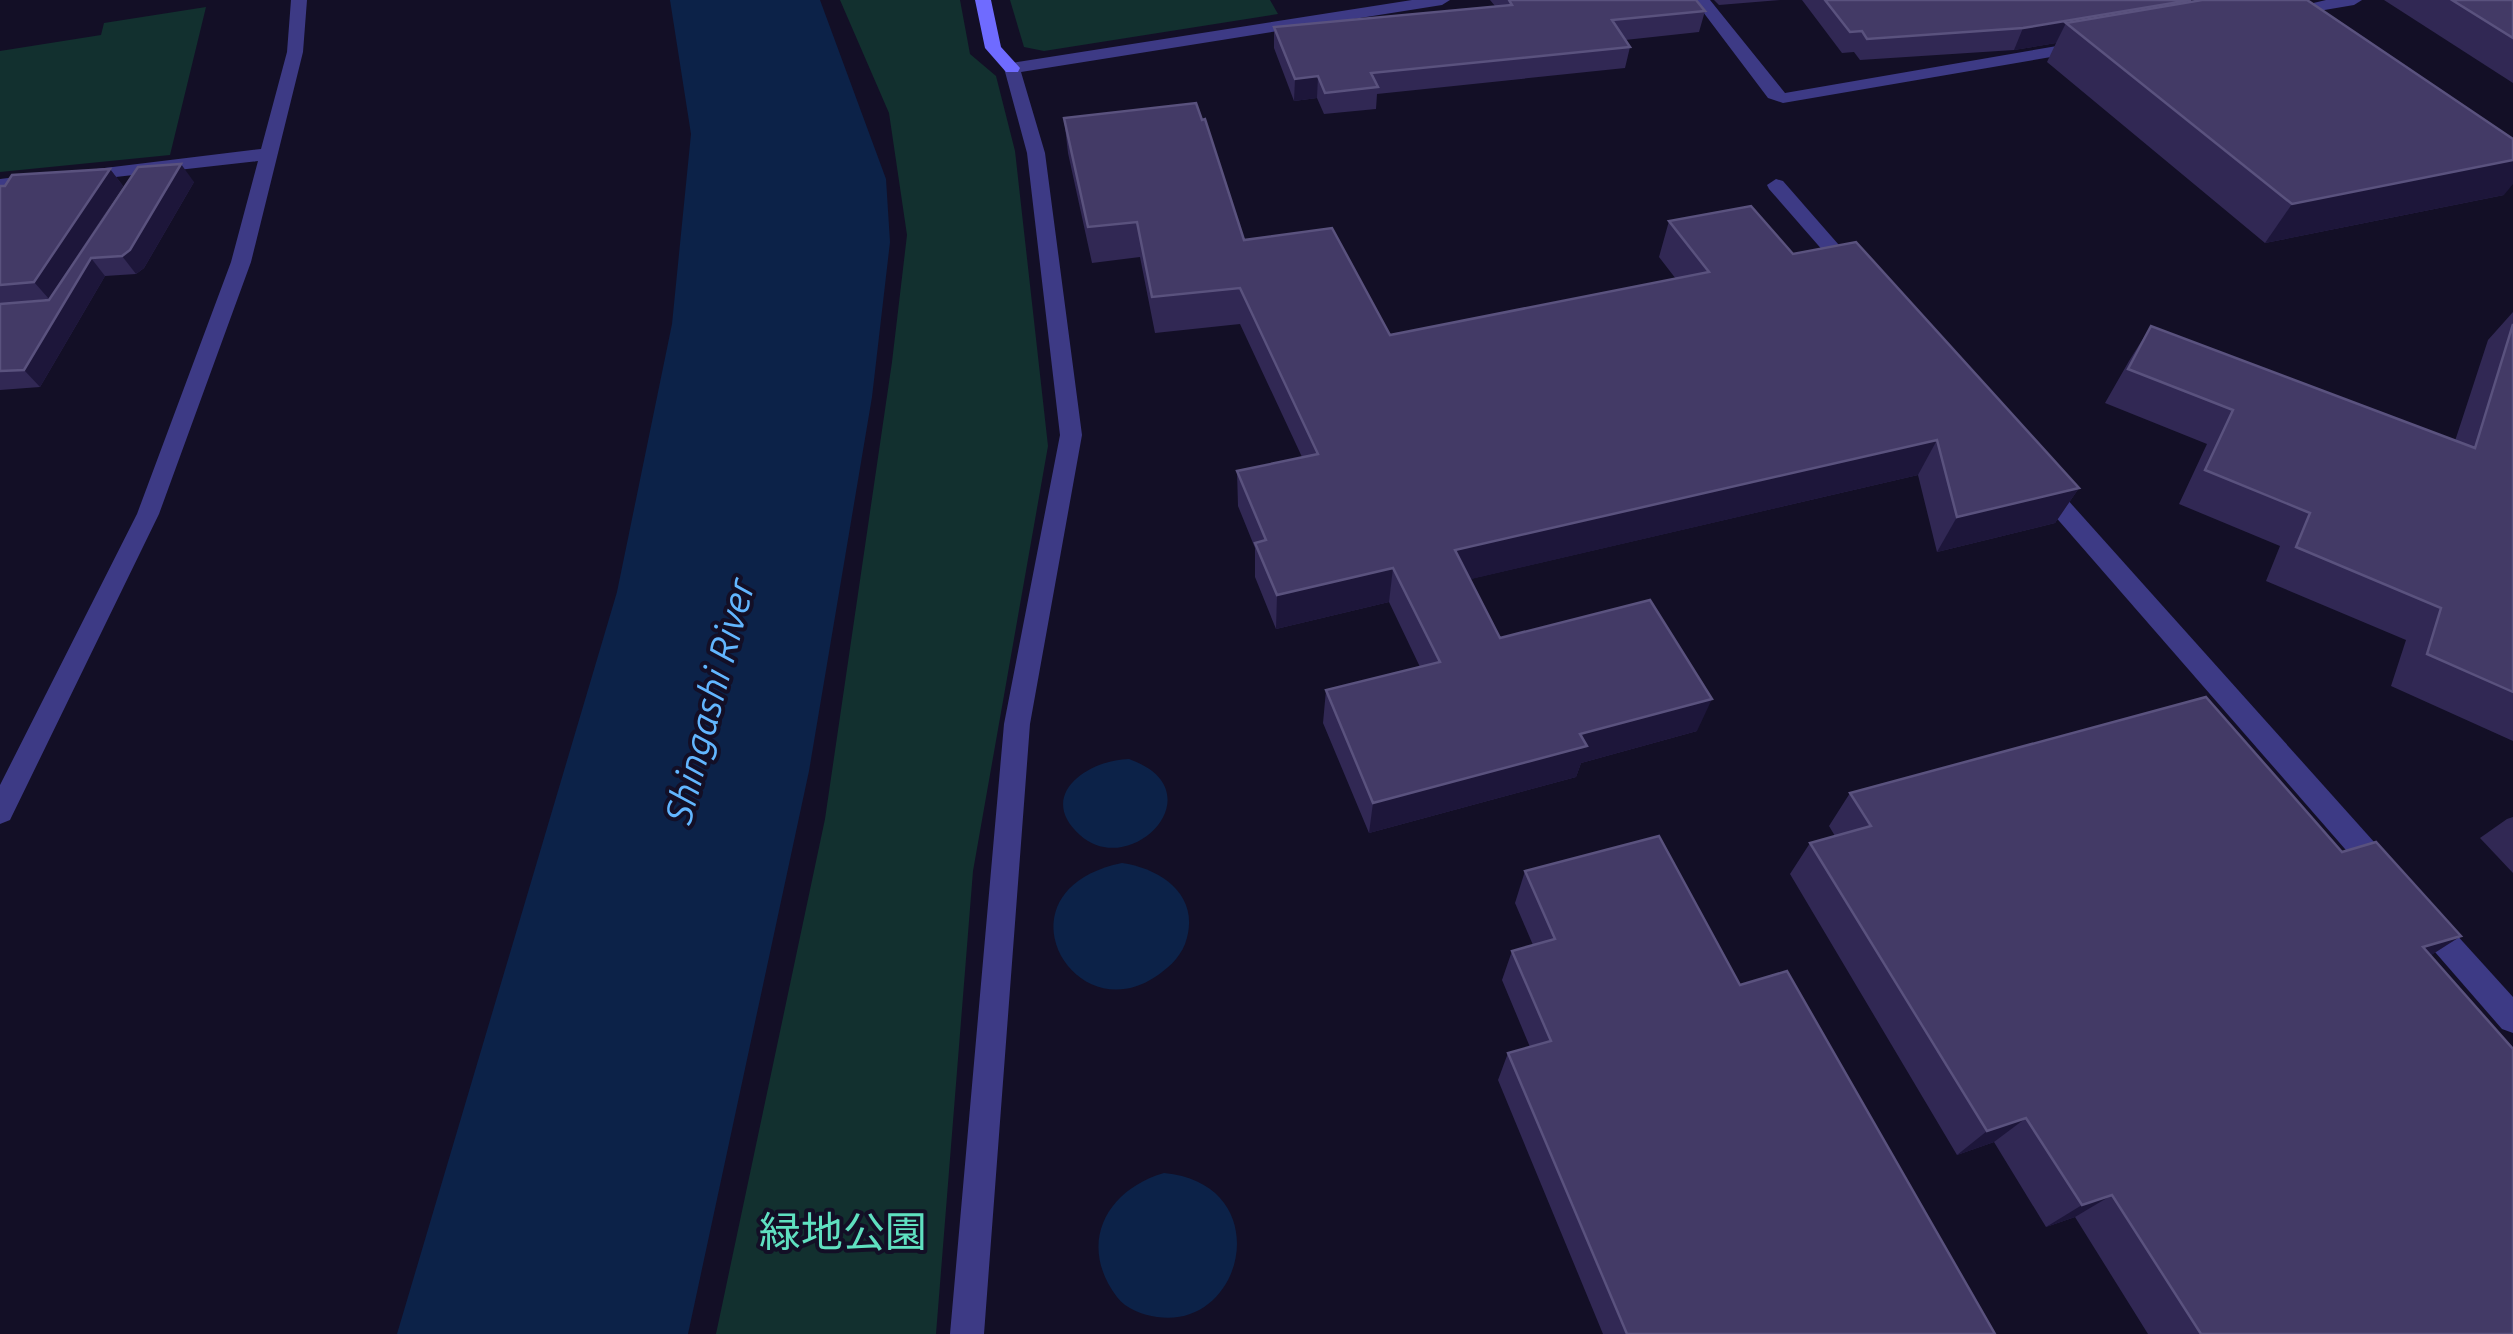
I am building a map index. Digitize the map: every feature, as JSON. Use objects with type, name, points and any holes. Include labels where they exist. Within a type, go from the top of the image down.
[{"type":"street","points":[[0,812],[148,514],[241,262],[295,52],[299,0]]},
{"type":"street","points":[[967,1334],[1017,724],[1070,436],[1036,153],[1012,68],[994,48],[984,0]]},
{"type":"street","points":[[1012,68],[1439,0]]},
{"type":"street","points":[[1702,0],[1774,94],[1783,98],[2095,44]]},
{"type":"street","points":[[2270,14],[2304,4],[2354,0]]},
{"type":"street","points":[[0,185],[144,175],[268,154]]},
{"type":"street","points":[[1776,186],[1868,290]]},
{"type":"street","points":[[2026,468],[2513,1019]]},
{"type":"green space","name":"緑地公園","points":[[840,0],[960,0],[970,54],[996,76],[1015,151],[1048,446],[973,871],[936,1334],[716,1334],[825,819],[907,235],[889,113]]},
{"type":"green space","points":[[1010,0],[1270,0],[1278,14],[1044,51],[1024,47]]},
{"type":"green space","points":[[206,7],[170,155],[0,172],[0,51],[101,35],[104,23]]},
{"type":"water","name":"Shingashi River","points":[[670,0],[820,0],[886,179],[890,242],[872,397],[809,771],[688,1334],[397,1334],[617,592],[672,324],[691,134]]},
{"type":"water","points":[[1129,759],[1155,773],[1166,791],[1166,809],[1157,826],[1141,840],[1121,847],[1100,846],[1080,835],[1068,821],[1063,807],[1065,794],[1083,773]]},
{"type":"water","points":[[1122,863],[1152,872],[1175,888],[1188,912],[1189,927],[1185,944],[1172,963],[1155,977],[1124,989],[1097,986],[1074,972],[1059,951],[1053,925],[1061,900],[1083,878]]},
{"type":"water","points":[[1164,1173],[1200,1183],[1223,1202],[1235,1227],[1236,1254],[1228,1280],[1211,1302],[1187,1315],[1157,1317],[1135,1311],[1117,1297],[1099,1258],[1099,1239],[1113,1206],[1144,1181]]},
{"type":"building","points":[[1509,0],[1696,0],[1705,11],[1612,20],[1630,47],[1371,73],[1378,87],[1325,93],[1318,76],[1295,79],[1274,27],[1512,5]]},
{"type":"building","points":[[1825,0],[2191,0],[2023,28],[1867,39],[1862,31],[1850,32]]},
{"type":"building","points":[[2202,0],[2307,0],[2513,139],[2513,160],[2292,204],[2066,23]]},
{"type":"building","points":[[2452,0],[2513,0],[2513,38]]},
{"type":"building","points":[[1196,103],[1202,120],[1205,119],[1244,240],[1332,228],[1390,335],[1709,272],[1669,221],[1751,206],[1793,254],[1856,242],[2079,488],[1957,517],[1937,440],[1455,550],[1500,638],[1650,600],[1712,699],[1580,734],[1587,746],[1373,803],[1326,690],[1440,662],[1393,568],[1277,595],[1255,543],[1266,540],[1237,471],[1318,454],[1240,288],[1152,297],[1137,222],[1088,227],[1064,118]]},
{"type":"building","points":[[181,164],[130,250],[122,256],[91,258],[24,370],[0,371],[0,304],[49,300],[138,167]]},
{"type":"building","points":[[110,169],[34,282],[0,285],[0,186],[5,186],[12,175]]},
{"type":"building","points":[[2513,324],[2513,692],[2427,654],[2441,608],[2296,547],[2310,513],[2205,470],[2233,410],[2128,369],[2151,326],[2475,448]]},
{"type":"building","points":[[2206,697],[2342,852],[2376,842],[2461,936],[2423,947],[2513,1049],[2513,1334],[2201,1334],[2112,1195],[2082,1205],[2026,1118],[1987,1131],[1810,843],[1871,826],[1850,793]]},
{"type":"building","points":[[1659,836],[1740,985],[1787,971],[1995,1334],[1627,1334],[1508,1053],[1551,1041],[1512,951],[1555,939],[1525,871]]}]
